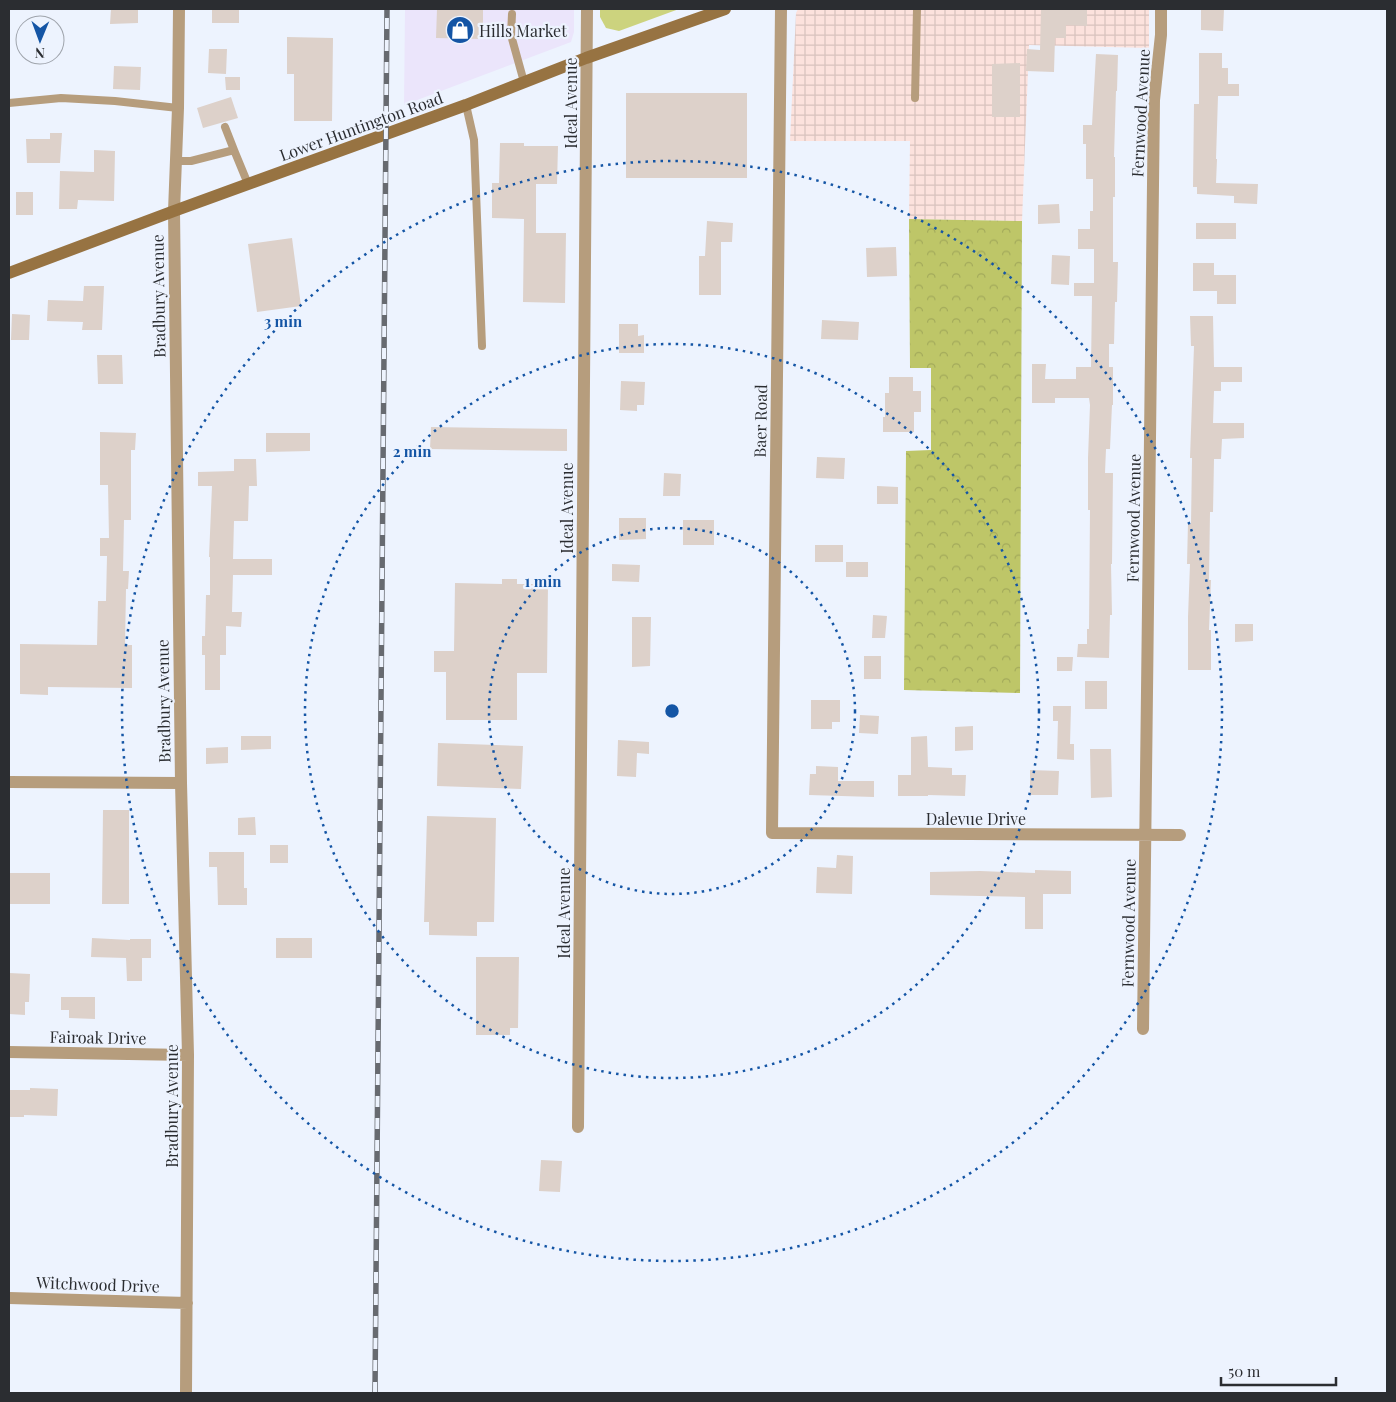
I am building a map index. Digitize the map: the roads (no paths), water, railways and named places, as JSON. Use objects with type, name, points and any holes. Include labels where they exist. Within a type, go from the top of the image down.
[{"type":"main road","name":"Lower Huntington Road","points":[[9,273],[466,105],[586,58],[725,9]]},
{"type":"street","name":"Bradbury Avenue","points":[[178,9],[178,108],[174,211],[181,783],[188,1055],[186,1393]]},
{"type":"street","name":"Ideal Avenue","points":[[578,1126],[587,9]]},
{"type":"street","name":"Baer Road","points":[[772,833],[781,9]]},
{"type":"street","name":"Fernwood Avenue","points":[[1143,1029],[1154,100],[1161,36],[1161,9]]},
{"type":"street","points":[[9,782],[181,783]]},
{"type":"street","name":"Dalevue Drive","points":[[772,833],[1180,835]]},
{"type":"street","name":"Fairoak Drive","points":[[9,1052],[188,1055]]},
{"type":"street","name":"Witchwood Drive","points":[[9,1298],[187,1303]]},
{"type":"lane","points":[[915,98],[917,9]]},
{"type":"lane","points":[[512,14],[511,35],[524,82]]},
{"type":"lane","points":[[9,103],[61,98],[115,101],[178,108]]},
{"type":"lane","points":[[466,105],[474,140],[482,346]]},
{"type":"lane","points":[[225,126],[248,184]]},
{"type":"lane","points":[[176,161],[191,161],[234,150]]},
{"type":"railway","points":[[375,1393],[387,9]]},
{"type":"place","name":"Hills Market","points":[[460,30]]}]
